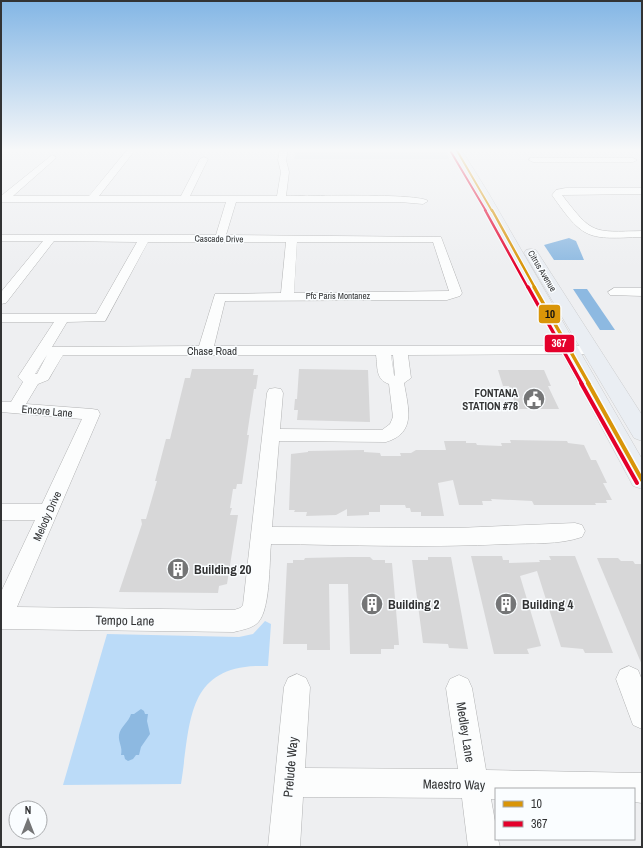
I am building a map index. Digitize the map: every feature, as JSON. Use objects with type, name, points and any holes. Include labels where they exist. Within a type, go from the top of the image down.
[{"type":"main road","name":"Citrus Avenue","points":[[480,189],[642,480]]},
{"type":"main road","name":"Citrus Avenue","points":[[493,189],[642,433]]},
{"type":"street","points":[[3,199],[15,189]]},
{"type":"street","points":[[92,199],[100,189]]},
{"type":"street","points":[[184,198],[189,189]]},
{"type":"street","points":[[281,199],[283,189]]},
{"type":"street","points":[[642,191],[559,192],[557,195],[584,229],[601,234],[642,234]]},
{"type":"street","points":[[3,199],[400,199],[423,201]]},
{"type":"street","points":[[220,239],[232,199]]},
{"type":"street","name":"Cascade Drive","points":[[1,238],[437,239],[456,293]]},
{"type":"street","points":[[1,300],[51,238]]},
{"type":"street","points":[[1,318],[100,318],[144,238]]},
{"type":"street","points":[[287,296],[292,239]]},
{"type":"street","points":[[614,292],[642,292]]},
{"type":"street","name":"Pfc Paris Montanez","points":[[205,351],[220,296],[447,296],[456,293]]},
{"type":"street","points":[[32,381],[26,377],[63,318]]},
{"type":"street","name":"Chase Road","points":[[42,351],[591,350]]},
{"type":"street","points":[[8,408],[32,381],[43,377],[58,351]]},
{"type":"street","points":[[271,435],[386,436],[398,427],[400,417],[396,384],[387,378],[383,351]]},
{"type":"street","points":[[396,384],[403,378],[400,351]]},
{"type":"street","points":[[275,394],[261,535],[457,537],[542,534],[575,531]]},
{"type":"street","name":"Encore Lane","points":[[8,408],[92,414]]},
{"type":"street","name":"Melody Drive","points":[[1,618],[92,414]]},
{"type":"street","points":[[1,512],[49,512]]},
{"type":"street","name":"Tempo Lane","points":[[1,618],[234,621],[248,617],[254,608],[261,535]]},
{"type":"street","points":[[628,679],[642,716]]},
{"type":"street","name":"Prelude Way","points":[[284,847],[297,687]]},
{"type":"street","name":"Medley Lane","points":[[459,688],[484,847]]},
{"type":"street","name":"Maestro Way","points":[[289,782],[642,788]]},
{"type":"shaded area","points":[[569,238],[576,241],[584,260],[554,260],[544,245]]},
{"type":"shaded area","points":[[573,289],[587,289],[615,330],[600,330]]},
{"type":"shaded area","points":[[265,621],[271,624],[268,666],[241,668],[221,674],[207,685],[197,700],[191,718],[187,739],[181,784],[63,785],[107,634],[239,637],[253,634]]},
{"type":"shaded area","points":[[141,709],[145,714],[148,714],[147,721],[150,734],[141,747],[139,755],[136,755],[133,759],[128,761],[125,759],[124,755],[121,755],[119,735],[121,729],[131,714],[134,714]]},
{"type":"building","points":[[192,369],[254,369],[253,375],[258,375],[256,389],[254,389],[247,435],[249,435],[242,484],[237,484],[236,489],[233,489],[230,508],[232,508],[230,515],[238,515],[227,584],[219,586],[218,593],[119,592],[142,524],[141,519],[146,519],[157,481],[155,481],[166,439],[170,439],[185,378],[190,378]]},
{"type":"building","points":[[299,369],[368,370],[370,422],[297,420],[298,410],[294,410],[295,399],[297,399]]},
{"type":"building","name":"FONTANA STATION #78","points":[[498,370],[544,370],[551,386],[548,386],[559,409],[517,409],[509,386],[503,386]]},
{"type":"building","points":[[510,440],[567,441],[568,443],[584,445],[591,460],[596,460],[607,483],[603,483],[612,500],[606,500],[607,503],[595,503],[596,505],[534,505],[532,501],[491,499],[492,501],[482,501],[483,505],[459,505],[453,480],[438,483],[444,516],[421,516],[421,512],[411,512],[410,508],[406,508],[405,505],[380,505],[380,512],[369,512],[369,515],[347,516],[347,509],[336,515],[306,516],[307,512],[294,512],[295,510],[289,510],[291,454],[308,451],[364,450],[364,452],[380,453],[381,456],[401,456],[400,453],[411,453],[416,450],[446,450],[444,441],[466,441],[466,443],[476,443],[477,445],[502,446],[501,443],[511,443]]},
{"type":"building","points":[[471,556],[502,556],[503,560],[509,560],[509,563],[540,562],[539,560],[551,560],[549,556],[575,556],[613,653],[585,653],[583,649],[561,647],[537,571],[520,576],[541,646],[527,649],[529,654],[494,654]]},
{"type":"building","points":[[370,557],[373,560],[385,560],[385,563],[392,563],[399,645],[394,645],[394,649],[381,649],[381,654],[350,654],[348,584],[329,584],[330,650],[307,650],[307,644],[283,644],[287,563],[293,563],[293,560],[304,560],[305,558]]},
{"type":"building","points":[[428,557],[451,557],[468,649],[449,648],[448,644],[423,643],[412,560],[428,560]]},
{"type":"building","points":[[597,558],[618,558],[621,561],[633,561],[635,564],[642,564],[642,665]]},
{"type":"transit line","name":"367","points":[[473,189],[637,483]]},
{"type":"transit line","name":"10","points":[[480,189],[642,480]]},
{"type":"place","name":"FONTANA STATION #78","points":[[534,399]]},
{"type":"place","name":"Building 20","points":[[178,569]]},
{"type":"place","name":"Building 2","points":[[372,604]]},
{"type":"place","name":"Building 4","points":[[506,604]]}]
